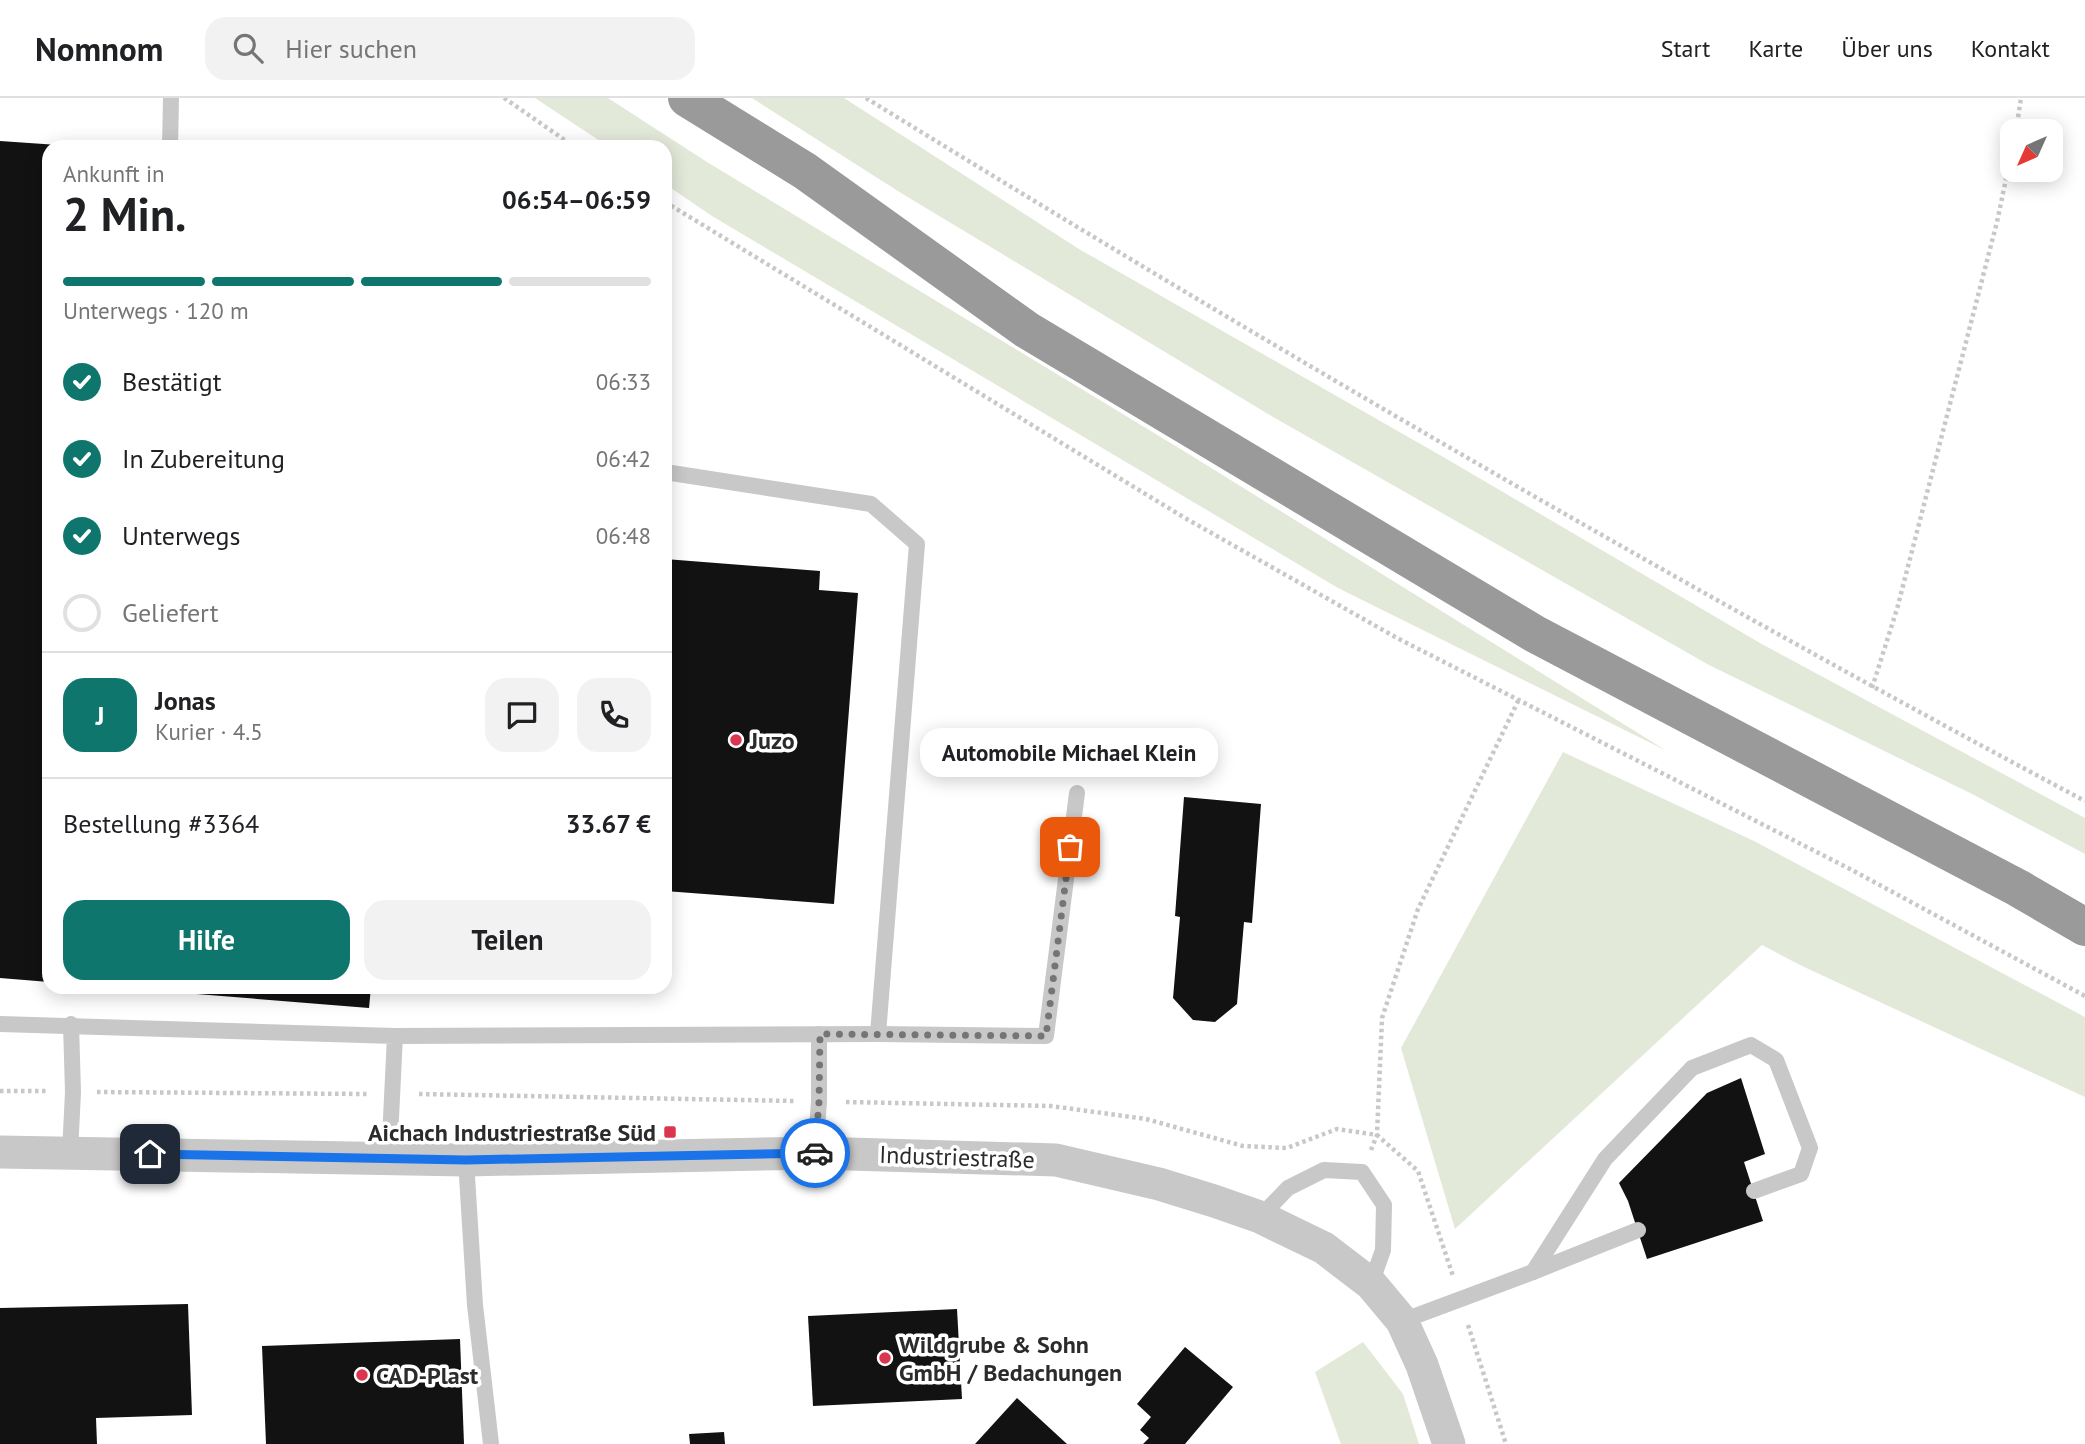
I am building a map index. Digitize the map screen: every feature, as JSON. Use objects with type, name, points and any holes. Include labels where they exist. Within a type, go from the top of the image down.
[{"type":"highway","points":[[687,98],[804,171],[1027,330],[1535,634],[2018,888],[2085,927]]},
{"type":"highway","points":[[2018,888],[2085,915]]},
{"type":"street","name":"Industriestraße","points":[[0,1152],[466,1160],[815,1153],[1056,1160],[1159,1184],[1260,1217],[1324,1248],[1371,1284],[1402,1321],[1422,1365],[1449,1444]]},
{"type":"lane","points":[[170,140],[171,98]]},
{"type":"lane","points":[[672,473],[871,504],[917,544],[878,1034]]},
{"type":"lane","points":[[0,1024],[71,1024],[395,1036],[1046,1036],[1077,793]]},
{"type":"lane","points":[[70,1153],[73,1092],[71,1024]]},
{"type":"lane","points":[[815,1153],[820,1034]]},
{"type":"lane","points":[[390,1158],[395,1036]]},
{"type":"lane","points":[[1533,1272],[1605,1158],[1624,1138],[1692,1068],[1751,1045],[1776,1060],[1810,1148],[1801,1174],[1754,1191]]},
{"type":"lane","points":[[466,1160],[475,1304],[491,1444]]},
{"type":"lane","points":[[1260,1217],[1289,1188],[1324,1170],[1362,1172],[1384,1205],[1383,1250],[1371,1284]]},
{"type":"lane","points":[[1402,1321],[1638,1230]]},
{"type":"path","points":[[504,98],[565,140]]},
{"type":"path","points":[[866,98],[1125,258],[1872,688],[2085,801]]},
{"type":"path","points":[[2018,119],[2021,98]]},
{"type":"path","points":[[1872,688],[1897,609],[2005,182]]},
{"type":"path","points":[[672,206],[1185,518],[1397,638],[1850,869],[2085,996]]},
{"type":"path","points":[[1362,1172],[1377,1135],[1382,1018],[1418,909],[1519,699]]},
{"type":"green space","points":[[535,98],[608,98],[707,162],[1192,456],[1667,751],[1338,588],[712,216],[672,189],[672,140],[598,140]]},
{"type":"green space","points":[[752,98],[844,98],[1079,249],[1445,458],[1760,643],[2085,818],[2085,854],[1972,794],[1709,665],[1268,414],[901,193]]},
{"type":"green space","points":[[1563,752],[1754,841],[2085,1017],[2085,1097],[1762,945],[1455,1229],[1401,1048]]},
{"type":"green space","points":[[1363,1342],[1403,1394],[1419,1444],[1341,1444],[1315,1372]]},
{"type":"building","points":[[0,141],[42,144],[42,981],[0,978]]},
{"type":"building","name":"Juzo","points":[[672,560],[820,571],[819,590],[858,593],[834,904],[672,892]]},
{"type":"building","points":[[1184,797],[1261,804],[1252,923],[1244,922],[1237,1004],[1215,1022],[1193,1020],[1173,998],[1180,917],[1175,916]]},
{"type":"building","points":[[196,994],[370,994],[369,1008]]},
{"type":"building","points":[[1741,1078],[1765,1154],[1744,1162],[1763,1221],[1647,1259],[1628,1201],[1619,1183],[1707,1093]]},
{"type":"building","points":[[188,1304],[192,1415],[96,1418],[97,1444],[0,1444],[0,1308]]},
{"type":"building","name":"Wildgrube & Sohn GmbH / Bedachungen","points":[[957,1309],[962,1399],[813,1406],[808,1316]]},
{"type":"building","name":"CAD-Plast","points":[[460,1339],[464,1444],[266,1444],[262,1346]]},
{"type":"building","points":[[1185,1347],[1233,1387],[1185,1444],[1143,1444],[1149,1438],[1140,1430],[1151,1417],[1137,1404]]},
{"type":"building","points":[[1017,1398],[1067,1444],[975,1444]]},
{"type":"building","points":[[724,1432],[725,1444],[690,1444],[689,1434]]},
{"type":"way so far","points":[[815,1153],[820,1034],[1046,1036],[1070,847]]},
{"type":"place","name":"Juzo","points":[[736,740]]},
{"type":"place","name":"Automobile Michael Klein","points":[[1070,847]]},
{"type":"place","name":"Aichach Industriestraße Süd","points":[[670,1132]]},
{"type":"place","name":"Wildgrube & Sohn GmbH / Bedachungen","points":[[885,1358]]},
{"type":"place","name":"CAD-Plast","points":[[362,1375]]},
{"type":"route","points":[[150,1154],[466,1160],[815,1153]]}]
